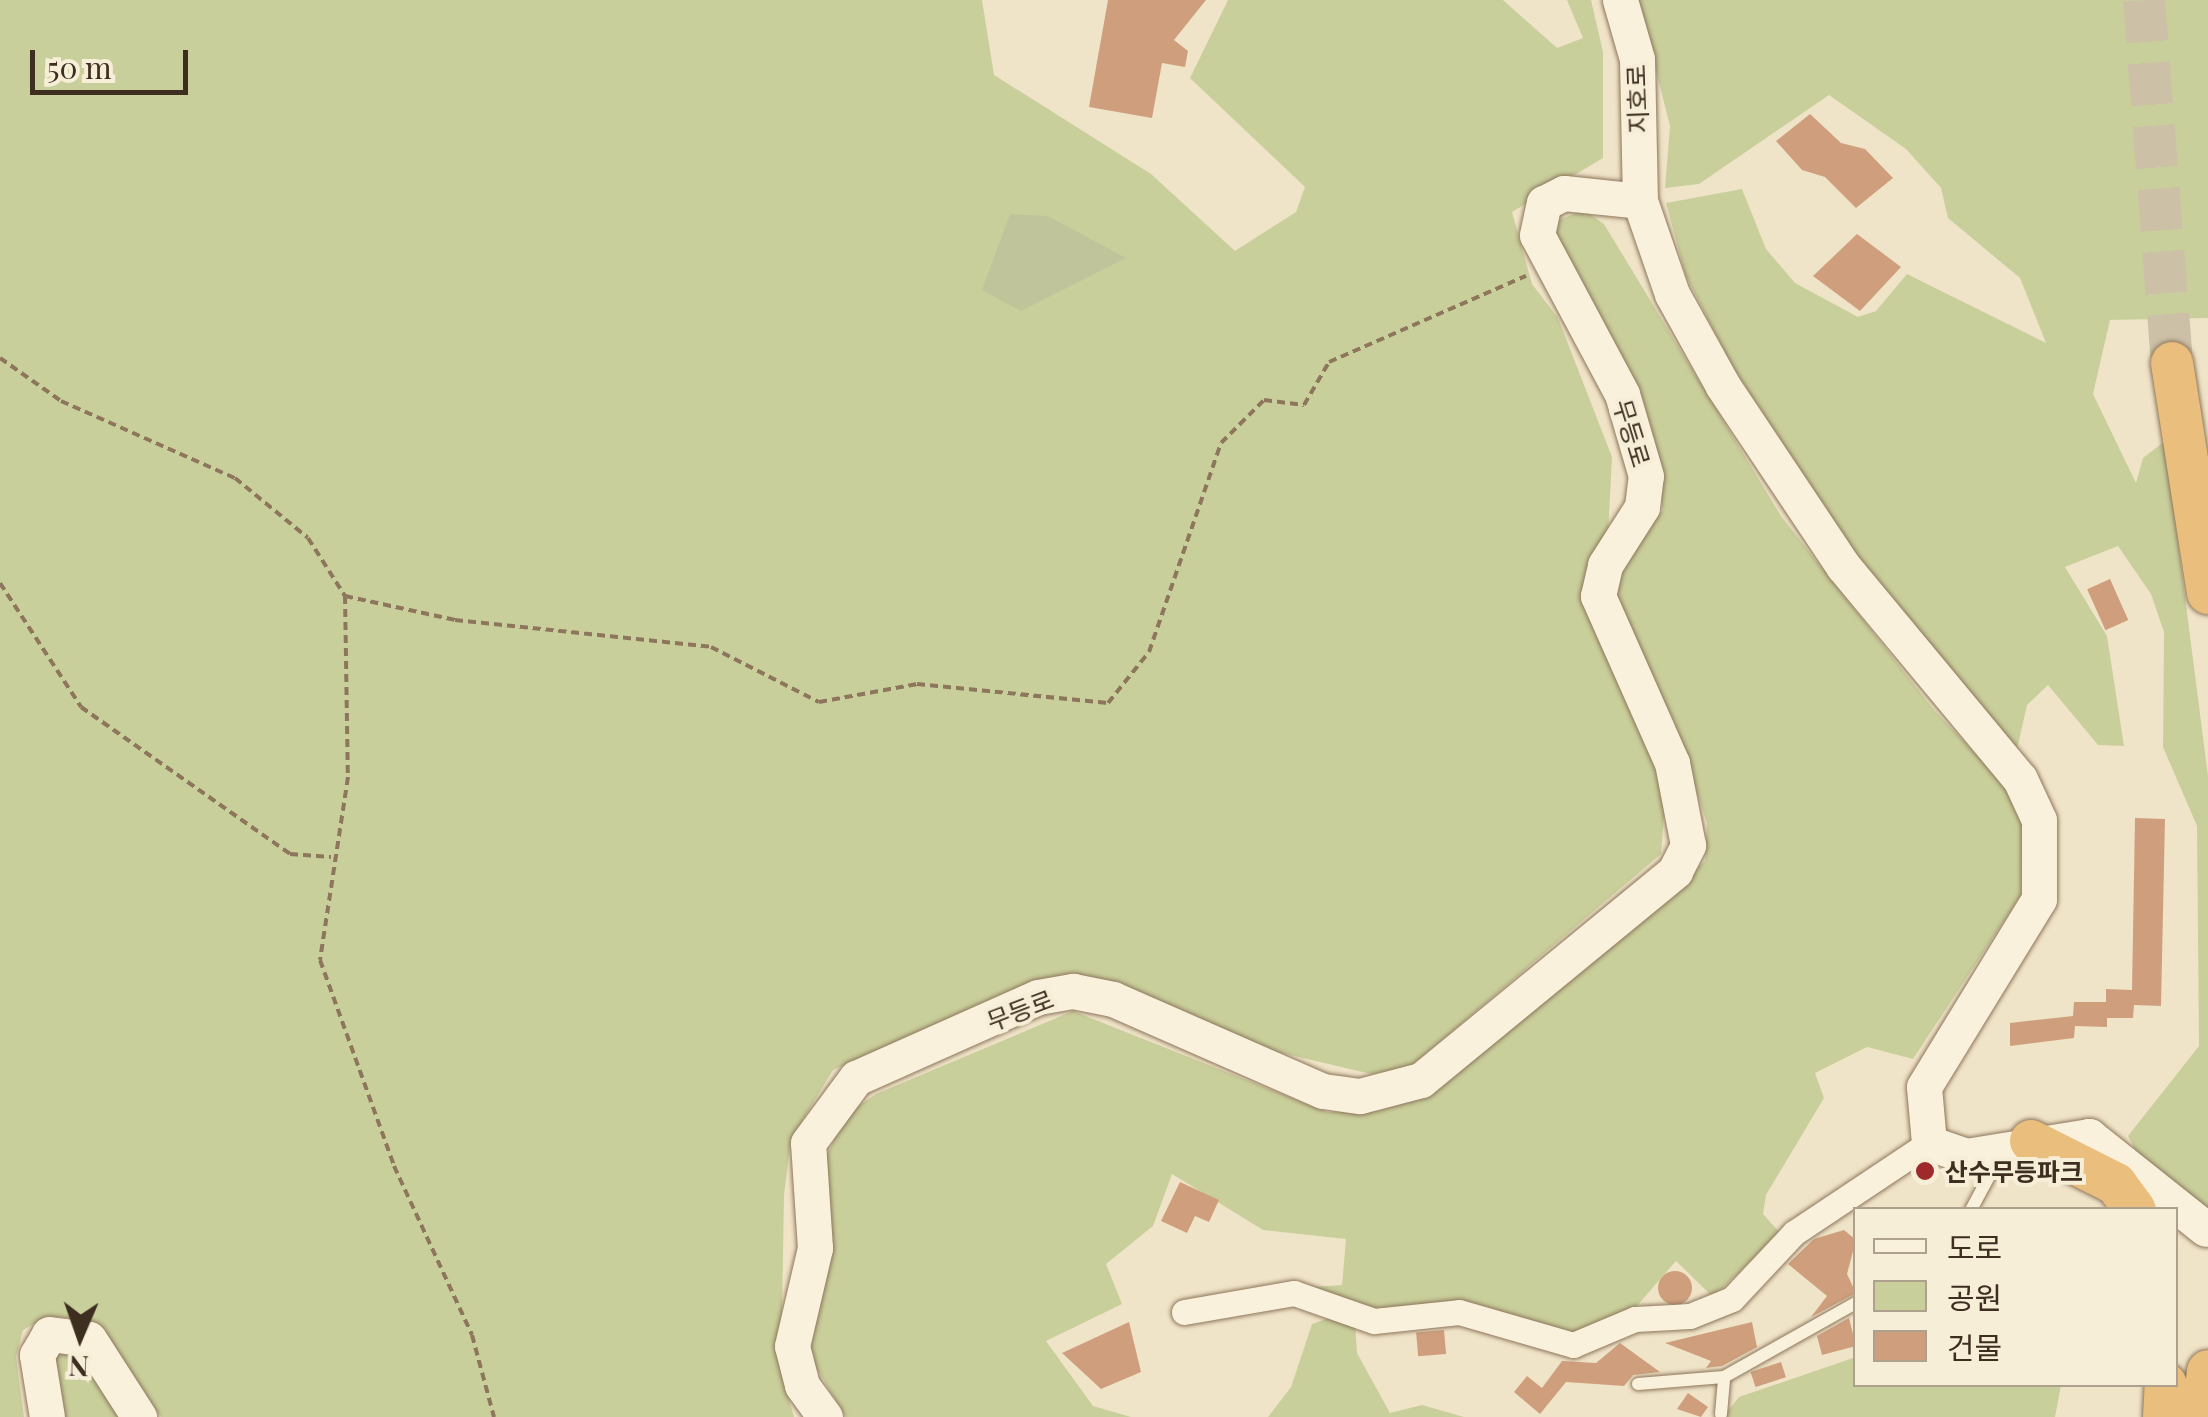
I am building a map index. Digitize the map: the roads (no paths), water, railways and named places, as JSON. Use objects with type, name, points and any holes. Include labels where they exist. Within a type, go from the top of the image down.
[{"type":"highway","points":[[2172,363],[2208,593]]},
{"type":"highway","points":[[2016,1144],[2116,1184],[2133,1207]]},
{"type":"highway","points":[[2203,1417],[2208,1371]]},
{"type":"highway","points":[[2164,1417],[2166,1387]]},
{"type":"main road","name":"지호로","points":[[1620,0],[1637,59],[1640,200]]},
{"type":"main road","name":"무등로","points":[[825,1417],[802,1385],[792,1346],[814,1248],[808,1143],[856,1078],[1038,997],[1073,991],[1113,999],[1323,1091],[1376,1092],[1421,1080],[1675,871],[1688,845],[1686,812],[1598,596],[1605,565],[1642,508],[1646,476],[1622,394],[1549,268],[1536,235],[1544,202],[1601,190],[1640,200]]},
{"type":"main road","points":[[1640,200],[1672,294],[1723,386],[1843,566],[2020,779],[2039,820],[2039,899],[1924,1087],[1929,1143],[1956,1156],[2064,1134],[2106,1143],[2206,1229]]},
{"type":"main road","points":[[48,1417],[36,1355],[49,1334],[89,1339],[139,1417]]},
{"type":"street","points":[[1184,1312],[1294,1293],[1374,1320],[1459,1312],[1573,1346],[1636,1320],[1690,1316],[1732,1299],[1794,1234],[1929,1143]]},
{"type":"lane","points":[[1973,1207],[2016,1144]]},
{"type":"lane","points":[[1638,1384],[1724,1376],[1853,1304]]},
{"type":"lane","points":[[1721,1414],[1724,1376]]},
{"type":"tunnel","points":[[2144,0],[2172,363]]},
{"type":"place","name":"산수무등파크","points":[[1925,1171]]}]
